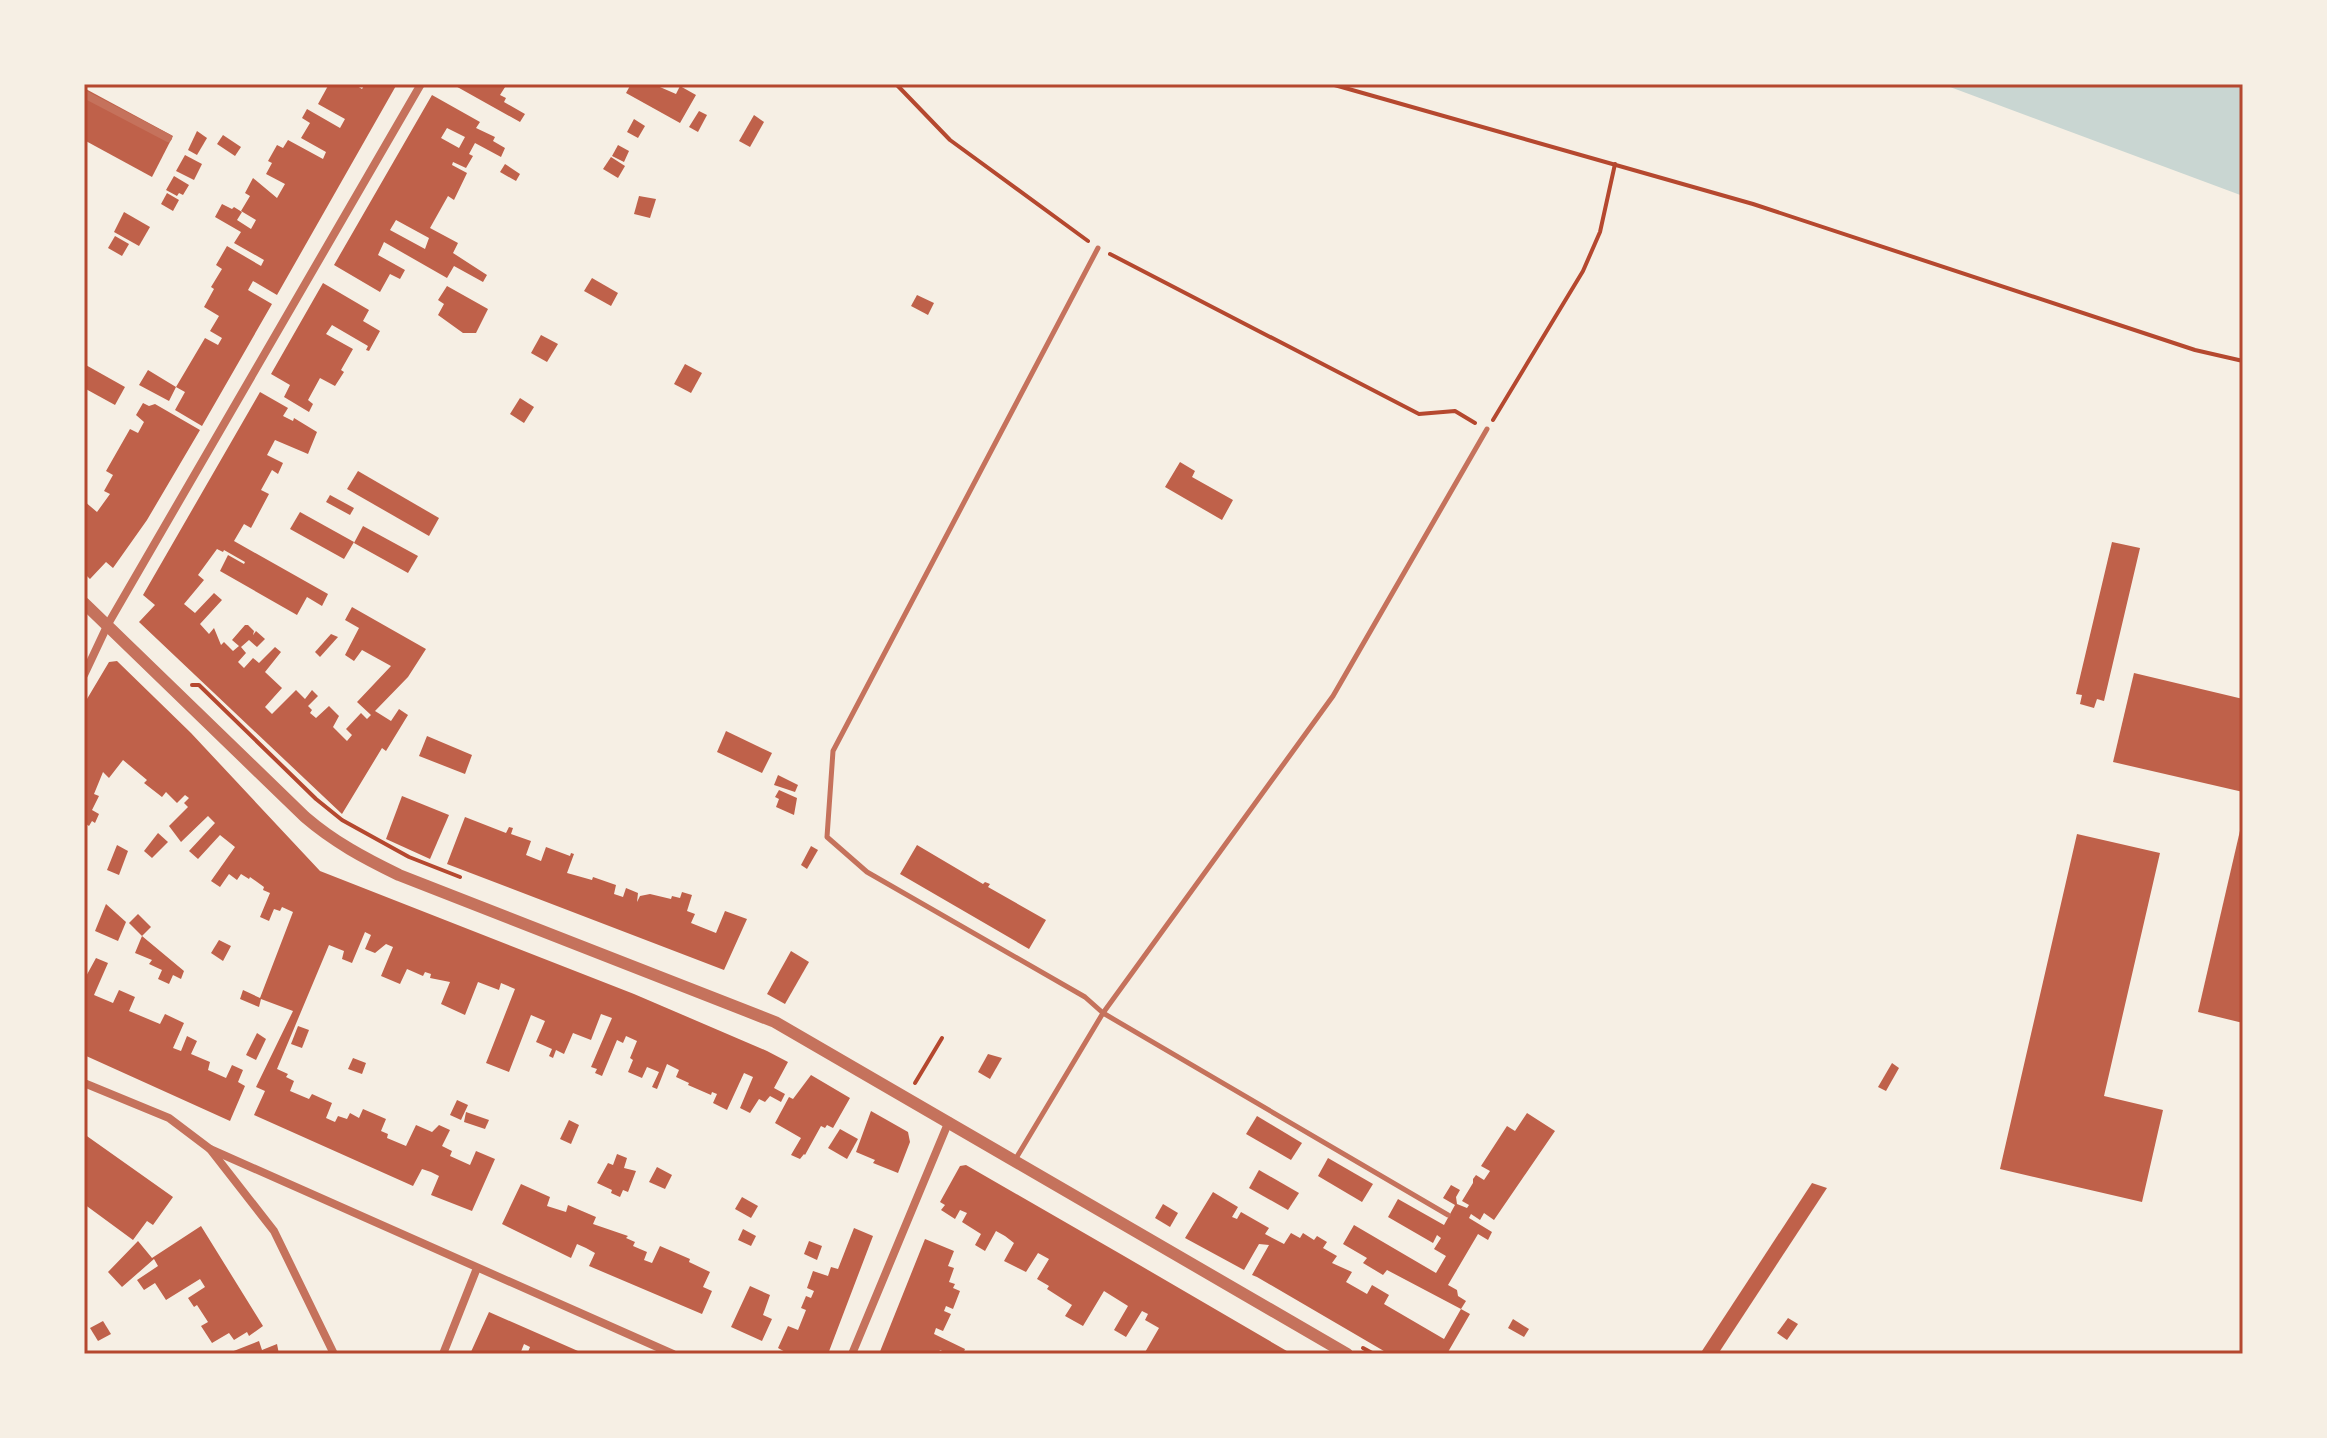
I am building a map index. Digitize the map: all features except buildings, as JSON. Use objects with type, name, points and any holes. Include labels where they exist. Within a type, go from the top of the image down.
[{"type":"street","points":[[84,675],[108,624],[421,84]]},
{"type":"street","points":[[84,94],[168,138]]},
{"type":"street","points":[[84,603],[305,817],[332,840],[360,857],[775,1022],[1347,1354]]},
{"type":"street","points":[[84,1083],[169,1118],[210,1149],[673,1354]]},
{"type":"street","points":[[852,1354],[949,1121]]},
{"type":"street","points":[[210,1149],[274,1231],[334,1354]]},
{"type":"street","points":[[443,1354],[477,1268]]},
{"type":"lane","points":[[1098,248],[833,751],[827,837],[867,872],[1085,997],[1103,1013],[1448,1215]]},
{"type":"lane","points":[[1015,1160],[1103,1013],[1333,696],[1487,429]]},
{"type":"path","points":[[896,84],[950,140],[1098,248],[1419,414],[1455,411],[1487,429],[1583,271],[1600,232],[1615,164]]},
{"type":"path","points":[[1331,84],[1753,204],[2195,350],[2243,361]]},
{"type":"path","points":[[170,687],[199,685],[316,799],[342,820],[409,857],[468,881]]},
{"type":"path","points":[[914,1085],[942,1038]]},
{"type":"shaded area","points":[[1942,84],[2243,84],[2243,196]]}]
